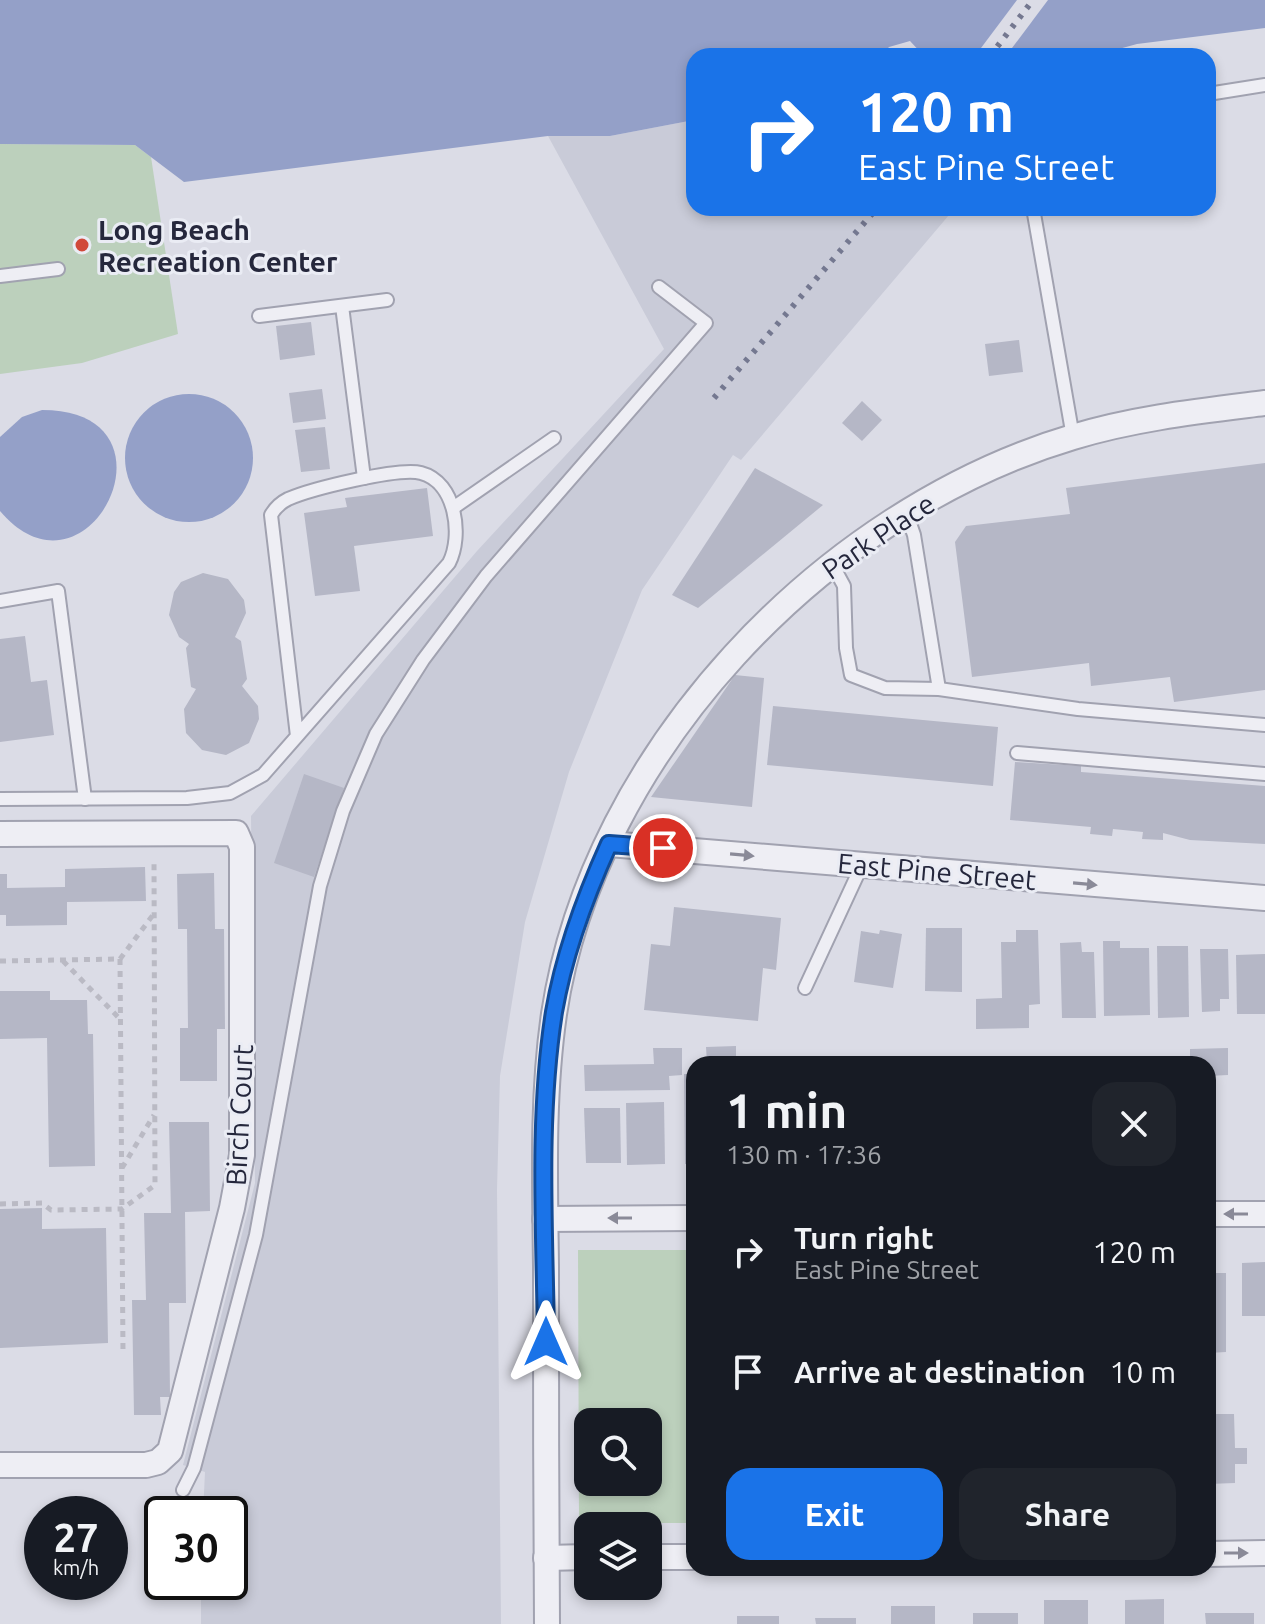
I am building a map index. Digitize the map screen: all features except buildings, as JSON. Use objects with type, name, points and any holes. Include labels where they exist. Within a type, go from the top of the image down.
[{"type":"street","name":"Park Place","points":[[547,1624],[545,1127],[554,1013],[571,942],[609,844],[653,760],[743,644],[832,564],[906,512],[963,480],[1073,437],[1193,412],[1265,403]]},
{"type":"street","name":"Birch Court","points":[[0,834],[236,833],[241,842],[245,1103],[242,1155],[229,1223],[172,1446],[166,1456],[146,1465],[0,1465]]},
{"type":"street","name":"East Pine Street","points":[[609,844],[1265,898]]},
{"type":"street","points":[[1216,1214],[1265,1214]]},
{"type":"street","points":[[545,1219],[686,1218]]},
{"type":"street","points":[[1216,1554],[1265,1553]]},
{"type":"street","points":[[546,1558],[574,1557]]},
{"type":"street","points":[[662,1557],[686,1557]]},
{"type":"lane","points":[[1216,93],[1265,85]]},
{"type":"lane","points":[[1034,216],[1073,437]]},
{"type":"lane","points":[[0,276],[58,269]]},
{"type":"lane","points":[[183,1490],[194,1468],[256,1235],[320,886],[343,811],[376,734],[423,660],[486,576],[706,323],[659,287]]},
{"type":"lane","points":[[259,316],[387,300]]},
{"type":"lane","points":[[342,306],[364,478]]},
{"type":"lane","points":[[453,508],[554,438]]},
{"type":"lane","points":[[0,799],[187,798],[230,793],[263,775],[449,563],[458,528],[453,508],[439,485],[420,472],[364,478],[286,500],[271,515],[297,736]]},
{"type":"lane","points":[[906,512],[914,535],[939,689]]},
{"type":"lane","points":[[832,564],[844,586],[846,648],[851,675],[885,688],[939,689],[1078,709],[1265,725]]},
{"type":"lane","points":[[0,601],[58,591],[85,799]]},
{"type":"lane","points":[[1017,753],[1265,774]]},
{"type":"lane","points":[[805,988],[862,865]]},
{"type":"path","points":[[0,1204],[42,1203],[51,1210],[122,1209],[155,1185],[154,832]]},
{"type":"path","points":[[123,1352],[120,959],[154,913]]},
{"type":"path","points":[[0,961],[120,959]]},
{"type":"path","points":[[63,960],[120,1019]]},
{"type":"path","points":[[121,1169],[155,1113]]},
{"type":"shaded area","points":[[686,122],[686,216],[948,216],[741,460],[733,455],[642,590],[569,772],[525,922],[500,1076],[497,1190],[501,1624],[201,1624],[201,1600],[248,1600],[248,1496],[204,1496],[205,1472],[183,1465],[255,1183],[251,816],[477,551],[664,349],[548,136],[610,136]]},
{"type":"green space","name":"Long Beach Recreation Center","points":[[0,144],[135,145],[151,157],[178,334],[82,363],[0,374]]},
{"type":"green space","points":[[578,1250],[686,1250],[686,1523],[662,1523],[662,1512],[579,1512],[579,1496],[662,1496],[662,1408],[579,1408]]},
{"type":"water","points":[[0,0],[1265,0],[1265,28],[1122,48],[917,48],[910,41],[888,48],[686,48],[686,122],[610,136],[548,136],[184,182],[135,145],[0,144]]},
{"type":"water","points":[[189,394],[214,398],[235,412],[249,433],[253,458],[249,483],[235,504],[214,518],[189,522],[164,518],[143,504],[129,483],[125,458],[129,433],[143,412],[164,398]]},
{"type":"water","points":[[42,410],[86,419],[110,440],[117,469],[109,500],[91,525],[64,539],[33,537],[0,511],[0,437],[22,417]]},
{"type":"pier","points":[[1017,0],[1048,0],[1012,48],[981,48]]},
{"type":"railway","points":[[996,48],[1033,0]]},
{"type":"railway","points":[[714,398],[870,216]]},
{"type":"place","name":"Long Beach Recreation Center","points":[[82,245]]},
{"type":"route","points":[[546,1342],[545,1127],[554,1013],[561,978],[592,882],[609,844],[663,848]]}]
